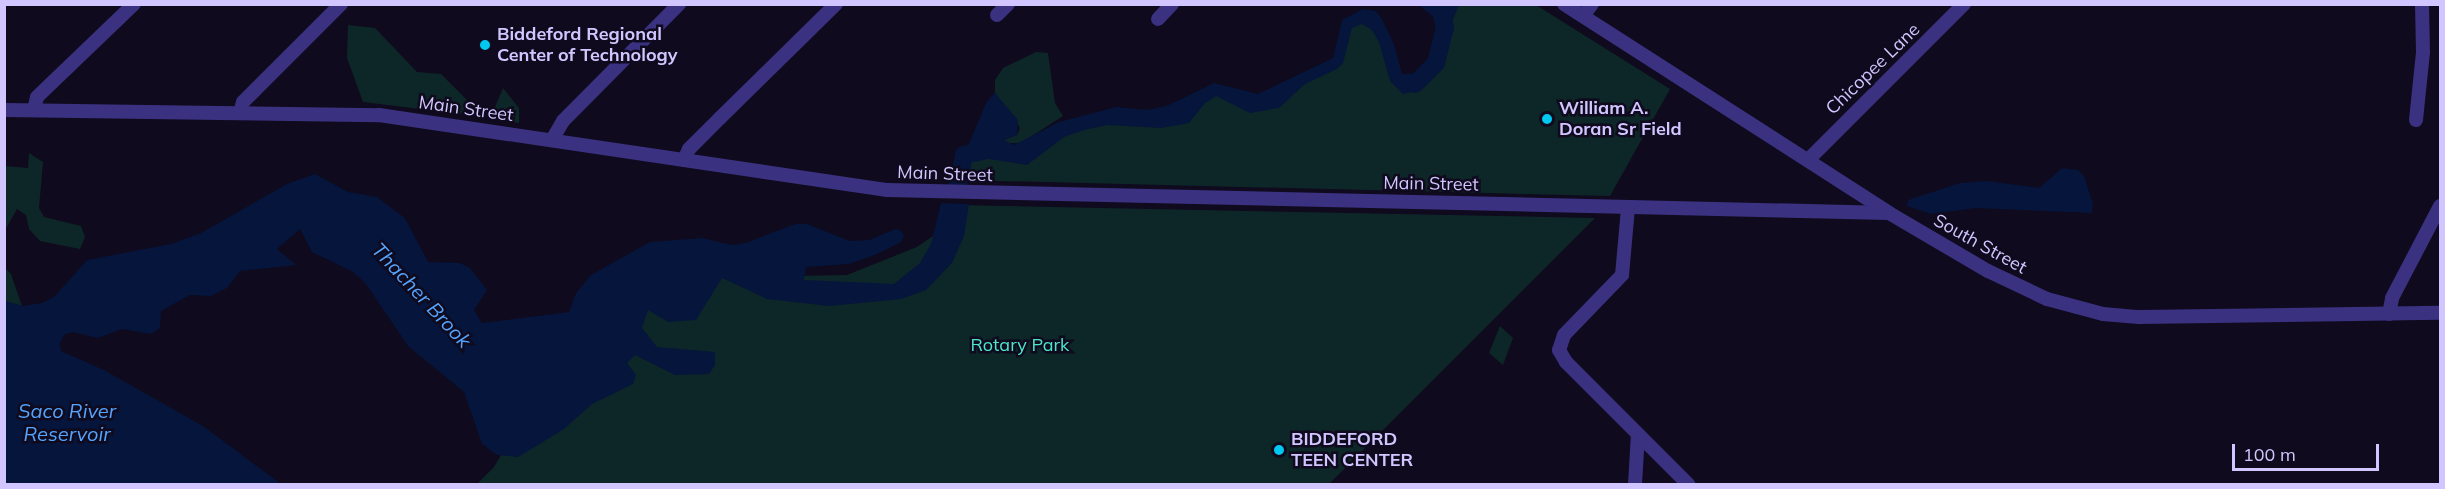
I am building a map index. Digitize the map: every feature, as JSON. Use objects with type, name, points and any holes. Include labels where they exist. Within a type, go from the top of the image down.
[{"type":"street","points":[[34,110],[37,96],[134,4]]},
{"type":"street","points":[[240,113],[243,102],[341,4]]},
{"type":"street","points":[[552,140],[563,121],[679,4]]},
{"type":"street","points":[[684,160],[704,134],[836,4]]},
{"type":"street","points":[[998,15],[1008,4]]},
{"type":"street","points":[[1158,19],[1172,4]]},
{"type":"street","name":"South Street","points":[[1564,4],[1889,213],[2011,283],[2059,303],[2103,314],[2165,318],[2440,313]]},
{"type":"street","points":[[1583,16],[1592,4]]},
{"type":"street","name":"Chicopee Lane","points":[[1808,160],[1964,4]]},
{"type":"street","points":[[2416,120],[2423,52],[2422,4]]},
{"type":"street","name":"Main Street","points":[[4,110],[379,116],[552,140],[825,183],[904,190],[1889,213]]},
{"type":"street","points":[[2389,314],[2392,298],[2440,206]]},
{"type":"street","points":[[1628,208],[1622,275],[1564,335],[1559,350],[1566,362],[1688,484]]},
{"type":"street","points":[[1635,484],[1638,434]]},
{"type":"green space","points":[[1442,5],[1536,5],[1670,89],[1610,196],[961,180],[969,172],[964,168],[967,155],[1006,151],[1074,127],[1161,119],[1209,93],[1247,104],[1333,65],[1349,22],[1369,18],[1397,71],[1407,77],[1423,75],[1447,46],[1453,28]]},
{"type":"green space","points":[[348,25],[375,28],[417,72],[441,74],[470,103],[470,115],[363,102],[347,58]]},
{"type":"green space","points":[[1036,52],[1048,53],[1055,103],[1063,116],[1021,143],[1006,143],[1004,140],[1017,135],[1020,128],[995,93],[995,80],[1003,68]]},
{"type":"green space","points":[[503,88],[519,108],[519,123],[490,119]]},
{"type":"green space","points":[[29,153],[43,162],[39,208],[44,217],[81,226],[85,237],[80,249],[40,241],[29,229],[26,215],[17,209],[5,230],[5,166],[28,168]]},
{"type":"green space","name":"Rotary Park","points":[[957,205],[1595,218],[1329,484],[477,484],[494,467],[548,376],[679,278],[847,275],[917,247],[952,223]]},
{"type":"green space","points":[[4,267],[11,274],[22,306],[5,301]]},
{"type":"green space","points":[[1500,326],[1513,338],[1503,365],[1489,353]]},
{"type":"water","points":[[1419,5],[1459,5],[1451,24],[1445,27]]},
{"type":"water","points":[[1363,9],[1376,11],[1382,19],[1394,44],[1402,74],[1424,73],[1436,63],[1429,79],[1415,91],[1403,94],[1390,81],[1379,42],[1372,30],[1362,24],[1352,28],[1343,63],[1337,69],[1305,84],[1279,108],[1250,113],[1216,96],[1205,103],[1189,123],[1161,128],[1108,125],[1084,130],[1064,137],[1027,165],[964,155],[987,101],[995,93],[1018,120],[1017,135],[1004,140],[1014,145],[1059,122],[1116,107],[1148,110],[1169,105],[1214,83],[1258,94],[1333,58],[1342,20]]},
{"type":"water","points":[[2062,168],[2078,170],[2084,176],[2093,204],[2092,213],[1976,208],[1931,214],[1907,206],[1908,200],[1960,183],[1987,181],[2039,188]]},
{"type":"water","name":"Saco River Reservoir","points":[[315,174],[348,192],[377,197],[405,218],[428,262],[460,263],[470,268],[487,290],[474,310],[482,323],[569,312],[576,293],[591,275],[650,242],[703,238],[731,245],[746,243],[795,224],[807,224],[850,241],[869,240],[896,229],[901,231],[904,236],[901,242],[875,255],[849,264],[806,267],[804,280],[894,284],[920,263],[931,244],[941,203],[969,204],[964,236],[952,263],[926,290],[901,299],[829,306],[767,299],[722,278],[696,320],[668,322],[648,310],[642,328],[657,347],[715,352],[715,365],[709,374],[675,375],[635,355],[627,363],[636,375],[633,384],[592,404],[564,429],[518,457],[497,455],[482,444],[464,392],[408,346],[366,284],[353,272],[312,252],[300,229],[277,249],[296,265],[240,271],[227,288],[211,296],[190,295],[161,311],[160,328],[151,334],[122,329],[98,338],[73,332],[65,334],[60,343],[61,351],[104,370],[203,426],[281,484],[5,484],[5,301],[22,306],[42,303],[54,297],[87,260],[171,244],[201,233],[287,184]]},
{"type":"waterway","name":"Thacher Brook","points":[[1415,84],[1436,63],[1445,27],[1439,4]]},
{"type":"waterway","name":"Thacher Brook","points":[[958,184],[964,155],[988,150]]},
{"type":"place","name":"Biddeford Regional Center of Technology","points":[[485,45]]},
{"type":"place","name":"William A. Doran Sr Field","points":[[1547,119]]},
{"type":"place","name":"BIDDEFORD TEEN CENTER","points":[[1279,450]]}]
